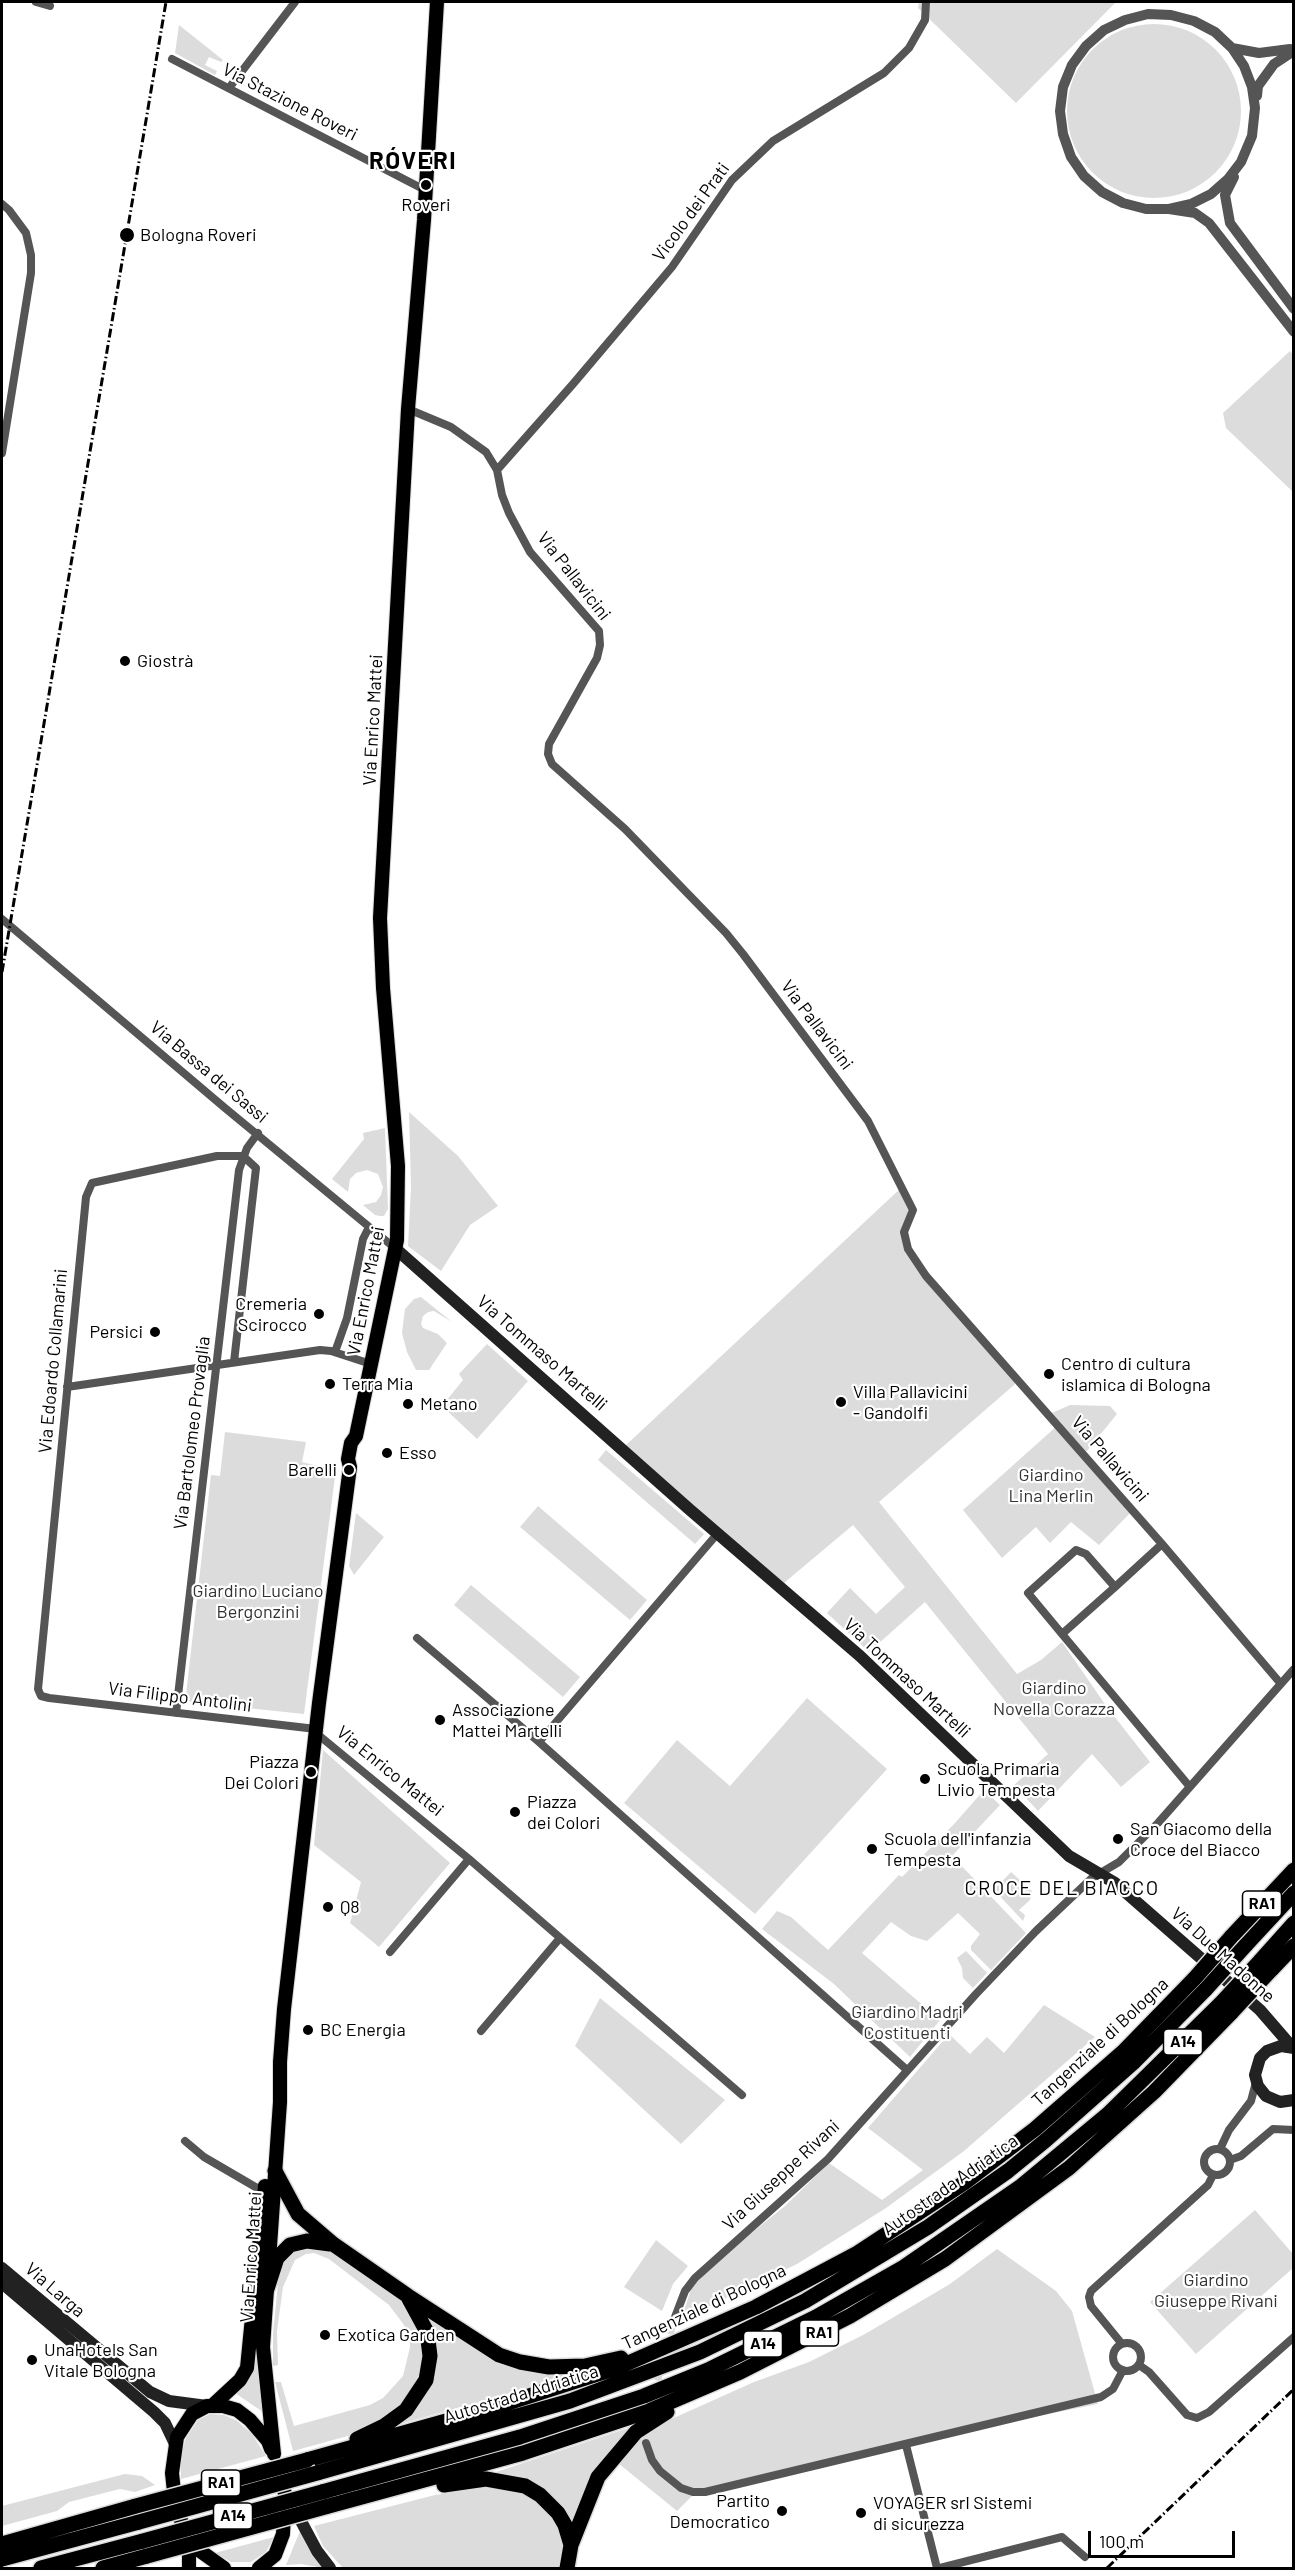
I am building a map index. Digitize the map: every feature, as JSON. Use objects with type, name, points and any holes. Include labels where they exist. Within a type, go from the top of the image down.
[{"type":"highway","name":"Tangenziale di Bologna","points":[[2,2544],[489,2409],[620,2367],[705,2331],[782,2294],[887,2235],[999,2158],[1088,2084],[1153,2022],[1293,1870]]},
{"type":"highway","name":"Autostrada Adriatica","points":[[2,2559],[570,2401],[700,2352],[805,2301],[928,2227],[1008,2171],[1096,2096],[1206,1989],[1293,1893]]},
{"type":"highway","name":"A14","points":[[41,2568],[145,2548],[323,2500],[520,2438],[634,2399],[708,2370],[816,2317],[904,2267],[1020,2187],[1108,2114],[1227,2008],[1266,1966],[1293,1923]]},
{"type":"highway","points":[[1266,1966],[1293,1946]]},
{"type":"highway","name":"RA1","points":[[323,2500],[400,2487],[578,2436],[710,2386],[850,2316],[936,2264],[1069,2168],[1184,2064],[1227,2008]]},
{"type":"highway","points":[[275,2171],[298,2214],[333,2244],[499,2355],[526,2364],[564,2367],[616,2360],[764,2298],[782,2294]]},
{"type":"highway","points":[[267,2289],[278,2258],[290,2245],[307,2241],[333,2244]]},
{"type":"highway","points":[[312,2458],[384,2426],[406,2410],[422,2388],[429,2368],[429,2342],[424,2323],[408,2296]]},
{"type":"highway","points":[[567,2568],[571,2545],[591,2489],[621,2447],[648,2423],[692,2401],[710,2386]]},
{"type":"highway","points":[[400,2487],[427,2489],[457,2481],[486,2479],[513,2483],[532,2490],[549,2503],[565,2525],[571,2545]]},
{"type":"highway","points":[[108,2568],[145,2548]]},
{"type":"main road","name":"Via Enrico Mattei","points":[[175,2444],[186,2420],[210,2406],[240,2380],[247,2368],[272,2102],[280,2062],[316,1731],[350,1467],[350,1451],[356,1436],[396,1249],[398,1166],[381,918],[408,409],[437,2]]},
{"type":"main road","name":"Via Tommaso Martelli","points":[[396,1249],[860,1656],[1069,1856],[1098,1873]]},
{"type":"main road","name":"Via Due Madonne","points":[[1098,1873],[1115,1883],[1260,2010],[1293,2048]]},
{"type":"main road","name":"Via Due Madonne","points":[[1256,2081],[1256,2070],[1269,2036],[1267,2019]]},
{"type":"main road","points":[[1263,2054],[1276,2047],[1293,2048]]},
{"type":"main road","name":"Via Enrico Mattei","points":[[274,2454],[271,2412],[263,2362],[280,2102],[280,2062]]},
{"type":"main road","points":[[1256,2081],[1261,2091],[1273,2100],[1280,2102],[1293,2100]]},
{"type":"main road","name":"Via Larga","points":[[2,2268],[150,2392],[169,2401],[210,2406]]},
{"type":"main road","name":"Via Larga","points":[[2,2283],[154,2412],[165,2423],[175,2444]]},
{"type":"main road","points":[[210,2406],[231,2408],[243,2414],[259,2429],[274,2454],[285,2494],[317,2552],[330,2568]]},
{"type":"main road","points":[[175,2444],[172,2473],[175,2501],[189,2540],[189,2568]]},
{"type":"main road","points":[[264,2568],[274,2555],[281,2540],[285,2521],[285,2494]]},
{"type":"main road","points":[[189,2540],[211,2561],[224,2568]]},
{"type":"street","points":[[36,2],[50,6]]},
{"type":"street","points":[[229,88],[295,2]]},
{"type":"street","name":"Vicolo dei Prati","points":[[497,470],[672,267],[732,180],[774,141],[884,73],[909,48],[926,20],[926,2]]},
{"type":"street","points":[[1255,108],[1248,76],[1232,48],[1215,32],[1194,21],[1171,15],[1148,14],[1125,20],[1104,30],[1086,46],[1072,65],[1063,87],[1060,111],[1063,134],[1071,157],[1084,176],[1102,192],[1123,203],[1146,209],[1169,209],[1195,213],[1218,231],[1293,332]]},
{"type":"street","points":[[1232,48],[1259,53],[1293,50]]},
{"type":"street","points":[[1293,50],[1274,64],[1258,86],[1252,136],[1225,195],[1230,223],[1293,309]]},
{"type":"street","name":"Via Stazione Roveri","points":[[172,59],[425,190]]},
{"type":"street","points":[[1169,209],[1191,204],[1211,194],[1228,179],[1241,162]]},
{"type":"street","points":[[2,204],[26,233],[31,255],[29,291],[2,453]]},
{"type":"street","name":"Via Pallavicini","points":[[408,409],[451,427],[471,439],[486,452],[497,470],[502,495],[509,513],[530,552],[599,631],[600,645],[597,658],[549,744],[548,754],[552,764],[562,776],[625,829],[726,933],[743,954],[868,1121],[913,1210],[904,1232],[908,1249],[926,1276],[1162,1544],[1281,1684]]},
{"type":"street","name":"Via Bassa dei Sassi","points":[[2,919],[396,1249]]},
{"type":"street","name":"Via Bartolomeo Provaglia","points":[[176,1713],[239,1170],[243,1156],[258,1133]]},
{"type":"street","name":"Via Edoardo Collamarini","points":[[41,1696],[38,1683],[86,1197],[92,1183],[191,1160],[217,1156],[243,1156]]},
{"type":"street","name":"Via Bartolomeo Provaglia","points":[[234,1362],[256,1168],[243,1156]]},
{"type":"street","name":"Via Enrico Mattei","points":[[335,1352],[347,1318],[363,1239],[369,1227]]},
{"type":"street","points":[[68,1387],[320,1350],[335,1352],[371,1364]]},
{"type":"street","points":[[538,1742],[718,1533]]},
{"type":"street","points":[[1062,1634],[1162,1544]]},
{"type":"street","points":[[1115,1587],[1086,1554],[1076,1550],[1028,1593],[1190,1787]]},
{"type":"street","points":[[417,1638],[538,1742],[907,2070]]},
{"type":"street","name":"Via Giuseppe Rivani","points":[[672,2325],[685,2291],[695,2278],[828,2159],[1036,1931],[1098,1873],[1119,1862],[1190,1787],[1293,1669]]},
{"type":"street","name":"Via Filippo Antolini","points":[[41,1696],[316,1731]]},
{"type":"street","name":"Via Enrico Mattei","points":[[316,1731],[469,1859],[742,2095]]},
{"type":"street","points":[[390,1952],[469,1859]]},
{"type":"street","points":[[481,2031],[560,1938]]},
{"type":"street","points":[[1220,2149],[1229,2130],[1254,2096],[1256,2081]]},
{"type":"street","points":[[1246,2108],[1260,2101],[1273,2100]]},
{"type":"street","points":[[1230,2160],[1241,2156],[1273,2129],[1293,2130]]},
{"type":"street","name":"Via Enrico Mattei","points":[[185,2141],[204,2157],[264,2192]]},
{"type":"street","points":[[1220,2149],[1227,2154],[1230,2160],[1225,2173],[1213,2175],[1204,2165],[1205,2156],[1211,2150],[1220,2149]]},
{"type":"street","points":[[1122,2344],[1091,2306],[1091,2291],[1208,2185],[1213,2175]]},
{"type":"street","points":[[1139,2365],[1149,2372],[1187,2415],[1197,2418],[1209,2412],[1293,2337]]},
{"type":"street","points":[[1122,2344],[1131,2344],[1138,2349],[1141,2357],[1139,2365],[1133,2370],[1123,2370],[1118,2367],[1114,2358],[1116,2350],[1122,2344]]},
{"type":"street","points":[[646,2444],[663,2468],[684,2484],[719,2489],[1101,2397],[1113,2389],[1123,2370]]},
{"type":"street","points":[[906,2445],[938,2568],[1062,2537],[1085,2557]]},
{"type":"green space","points":[[919,2],[1116,2],[1016,103],[918,8]]},
{"type":"green space","points":[[1154,24],[1171,25],[1187,30],[1203,38],[1216,49],[1227,62],[1235,78],[1240,94],[1240,128],[1235,144],[1227,160],[1216,173],[1203,184],[1187,192],[1171,197],[1154,198],[1137,197],[1121,192],[1105,184],[1092,173],[1081,160],[1073,144],[1068,128],[1067,111],[1068,94],[1073,78],[1081,62],[1092,49],[1105,38],[1121,30],[1137,25]]},
{"type":"green space","points":[[179,25],[223,60],[221,62],[209,57],[205,65],[217,71],[215,75],[175,53]]},
{"type":"green space","points":[[1290,351],[1294,356],[1293,492],[1226,428],[1223,413]]},
{"type":"green space","points":[[409,1112],[458,1156],[498,1206],[470,1225],[441,1271],[408,1246],[411,1187]]},
{"type":"green space","points":[[385,1128],[388,1209],[384,1216],[380,1216],[375,1215],[363,1205],[376,1202],[381,1195],[383,1187],[378,1174],[367,1170],[356,1173],[350,1179],[348,1192],[332,1179],[364,1139],[363,1133]]},
{"type":"green space","name":"Giardino Novella Corazza","points":[[902,1187],[913,1210],[904,1232],[908,1249],[1019,1376],[1014,1385],[879,1502],[1017,1674],[1041,1660],[1062,1642],[1107,1707],[1150,1762],[1121,1787],[1092,1754],[1038,1811],[1014,1785],[1048,1754],[925,1602],[869,1652],[827,1613],[850,1588],[876,1614],[905,1587],[853,1525],[784,1583],[767,1577],[625,1446]]},
{"type":"green space","points":[[421,1297],[452,1322],[434,1311],[423,1316],[421,1324],[423,1328],[438,1334],[447,1343],[429,1370],[416,1370],[407,1352],[402,1333],[405,1309],[414,1299]]},
{"type":"green space","points":[[487,1344],[528,1381],[477,1439],[442,1406],[463,1380],[459,1374]]},
{"type":"green space","points":[[1070,1405],[1110,1406],[1117,1414],[1086,1452],[1052,1413]]},
{"type":"green space","name":"Giardino Lina Merlin","points":[[1058,1425],[1133,1510],[1099,1545],[1071,1522],[1050,1543],[1036,1527],[1002,1558],[963,1510]]},
{"type":"green space","name":"Giardino Luciano Bergonzini","points":[[225,1432],[306,1442],[302,1462],[330,1469],[328,1476],[335,1477],[304,1714],[190,1702],[186,1695],[211,1475],[220,1476]]},
{"type":"green space","points":[[606,1450],[704,1534],[695,1544],[598,1460]]},
{"type":"green space","points":[[538,1506],[647,1600],[630,1620],[520,1527]]},
{"type":"green space","points":[[356,1513],[384,1537],[354,1575],[349,1566]]},
{"type":"green space","points":[[471,1585],[580,1677],[563,1697],[454,1605]]},
{"type":"green space","points":[[807,1698],[887,1769],[755,1914],[624,1803],[677,1740],[730,1786]]},
{"type":"green space","points":[[323,1750],[450,1863],[379,1947],[350,1923],[361,1882],[314,1845]]},
{"type":"green space","name":"Giardino Madri Costituenti","points":[[984,1790],[1000,1805],[952,1856],[1026,1933],[991,1970],[971,1950],[971,1946],[980,1934],[958,1913],[927,1941],[911,1936],[891,1922],[862,1953],[940,2020],[910,2057],[834,1984],[762,1929],[777,1911],[791,1917],[828,1950],[899,1875],[902,1877],[955,1823]]},
{"type":"green space","points":[[1011,1872],[1032,1891],[1030,1900],[1019,1910],[1025,1915],[1023,1921],[994,1890]]},
{"type":"green space","points":[[966,1951],[987,1973],[973,1988],[963,1978],[962,1968],[957,1958]]},
{"type":"green space","points":[[600,1998],[725,2100],[681,2144],[575,2046]]},
{"type":"green space","points":[[1044,2005],[1095,2037],[964,2151],[886,2208],[797,2264],[681,2320],[691,2289],[715,2262],[785,2206],[829,2163],[882,2200],[923,2170],[868,2128],[949,2034],[970,2054],[987,2037],[1004,2053]]},
{"type":"green space","name":"Giardino Giuseppe Rivani","points":[[1255,2210],[1293,2254],[1293,2268],[1196,2354],[1150,2302]]},
{"type":"green space","points":[[656,2240],[688,2266],[673,2284],[662,2311],[624,2287]]},
{"type":"green space","points":[[264,2244],[263,2412],[235,2393]]},
{"type":"green space","points":[[300,2247],[330,2250],[394,2294],[417,2319],[425,2352],[422,2375],[395,2413],[355,2434],[293,2451],[275,2382],[281,2382],[294,2426],[370,2405],[383,2398],[403,2376],[410,2347],[409,2336],[404,2325],[389,2305],[329,2259],[314,2253],[306,2254],[295,2260],[283,2287],[277,2331],[278,2365],[273,2366],[273,2334],[280,2262]]},
{"type":"green space","points":[[997,2249],[1056,2291],[1072,2311],[1098,2404],[847,2455],[697,2491],[677,2511],[618,2463],[641,2437],[667,2421],[754,2382],[809,2362],[865,2334],[950,2284]]},
{"type":"green space","points":[[425,2315],[480,2349],[571,2373],[504,2395],[400,2424],[423,2397]]},
{"type":"green space","points":[[210,2414],[224,2415],[236,2420],[252,2434],[266,2456],[181,2479],[181,2455],[186,2438],[198,2420]]},
{"type":"green space","points":[[631,2427],[604,2457],[594,2473],[574,2525],[490,2474]]},
{"type":"green space","points":[[125,2474],[142,2476],[155,2485],[135,2492],[120,2489],[69,2502],[57,2511],[2,2526],[2,2506]]},
{"type":"green space","points":[[485,2488],[524,2491],[553,2513],[563,2542],[561,2568],[343,2568],[323,2546],[314,2526],[435,2495]]},
{"type":"green space","points":[[300,2531],[309,2549],[323,2568],[301,2564],[286,2565]]},
{"type":"green space","points":[[274,2537],[266,2552],[251,2562],[231,2562],[215,2553]]},
{"type":"tunnel","points":[[654,2392],[672,2325]]},
{"type":"railway","points":[[2,972],[166,2]]},
{"type":"railway","points":[[1107,2568],[1294,2389]]},
{"type":"place","name":"Roveri","points":[[426,185]]},
{"type":"place","name":"Bologna Roveri","points":[[127,235]]},
{"type":"place","name":"Giostrà","points":[[125,661]]},
{"type":"place","name":"Cremeria Scirocco","points":[[319,1314]]},
{"type":"place","name":"Persici","points":[[155,1332]]},
{"type":"place","name":"Centro di cultura islamica di Bologna","points":[[1049,1374]]},
{"type":"place","name":"Terra Mia","points":[[330,1384]]},
{"type":"place","name":"Villa Pallavicini - Gandolfi","points":[[841,1402]]},
{"type":"place","name":"Metano","points":[[408,1404]]},
{"type":"place","name":"Esso","points":[[387,1453]]},
{"type":"place","name":"Barelli","points":[[349,1470]]},
{"type":"place","name":"Associazione Mattei Martelli","points":[[440,1720]]},
{"type":"place","name":"Piazza Dei Colori","points":[[311,1772]]},
{"type":"place","name":"Scuola Primaria Livio Tempesta","points":[[925,1779]]},
{"type":"place","name":"Piazza dei Colori","points":[[515,1812]]},
{"type":"place","name":"San Giacomo della Croce del Biacco","points":[[1118,1839]]},
{"type":"place","name":"Scuola dell'infanzia Tempesta","points":[[872,1849]]},
{"type":"place","name":"Q8","points":[[328,1907]]},
{"type":"place","name":"BC Energia","points":[[308,2030]]},
{"type":"place","name":"Exotica Garden","points":[[325,2335]]},
{"type":"place","name":"UnaHotels San Vitale Bologna","points":[[32,2360]]},
{"type":"place","name":"Partito Democratico","points":[[782,2511]]},
{"type":"place","name":"VOYAGER srl Sistemi di sicurezza","points":[[861,2513]]},
{"type":"district","name":"RÓVERI","points":[[413,161]]},
{"type":"district","name":"CROCE DEL BIACCO","points":[[1062,1888]]}]
